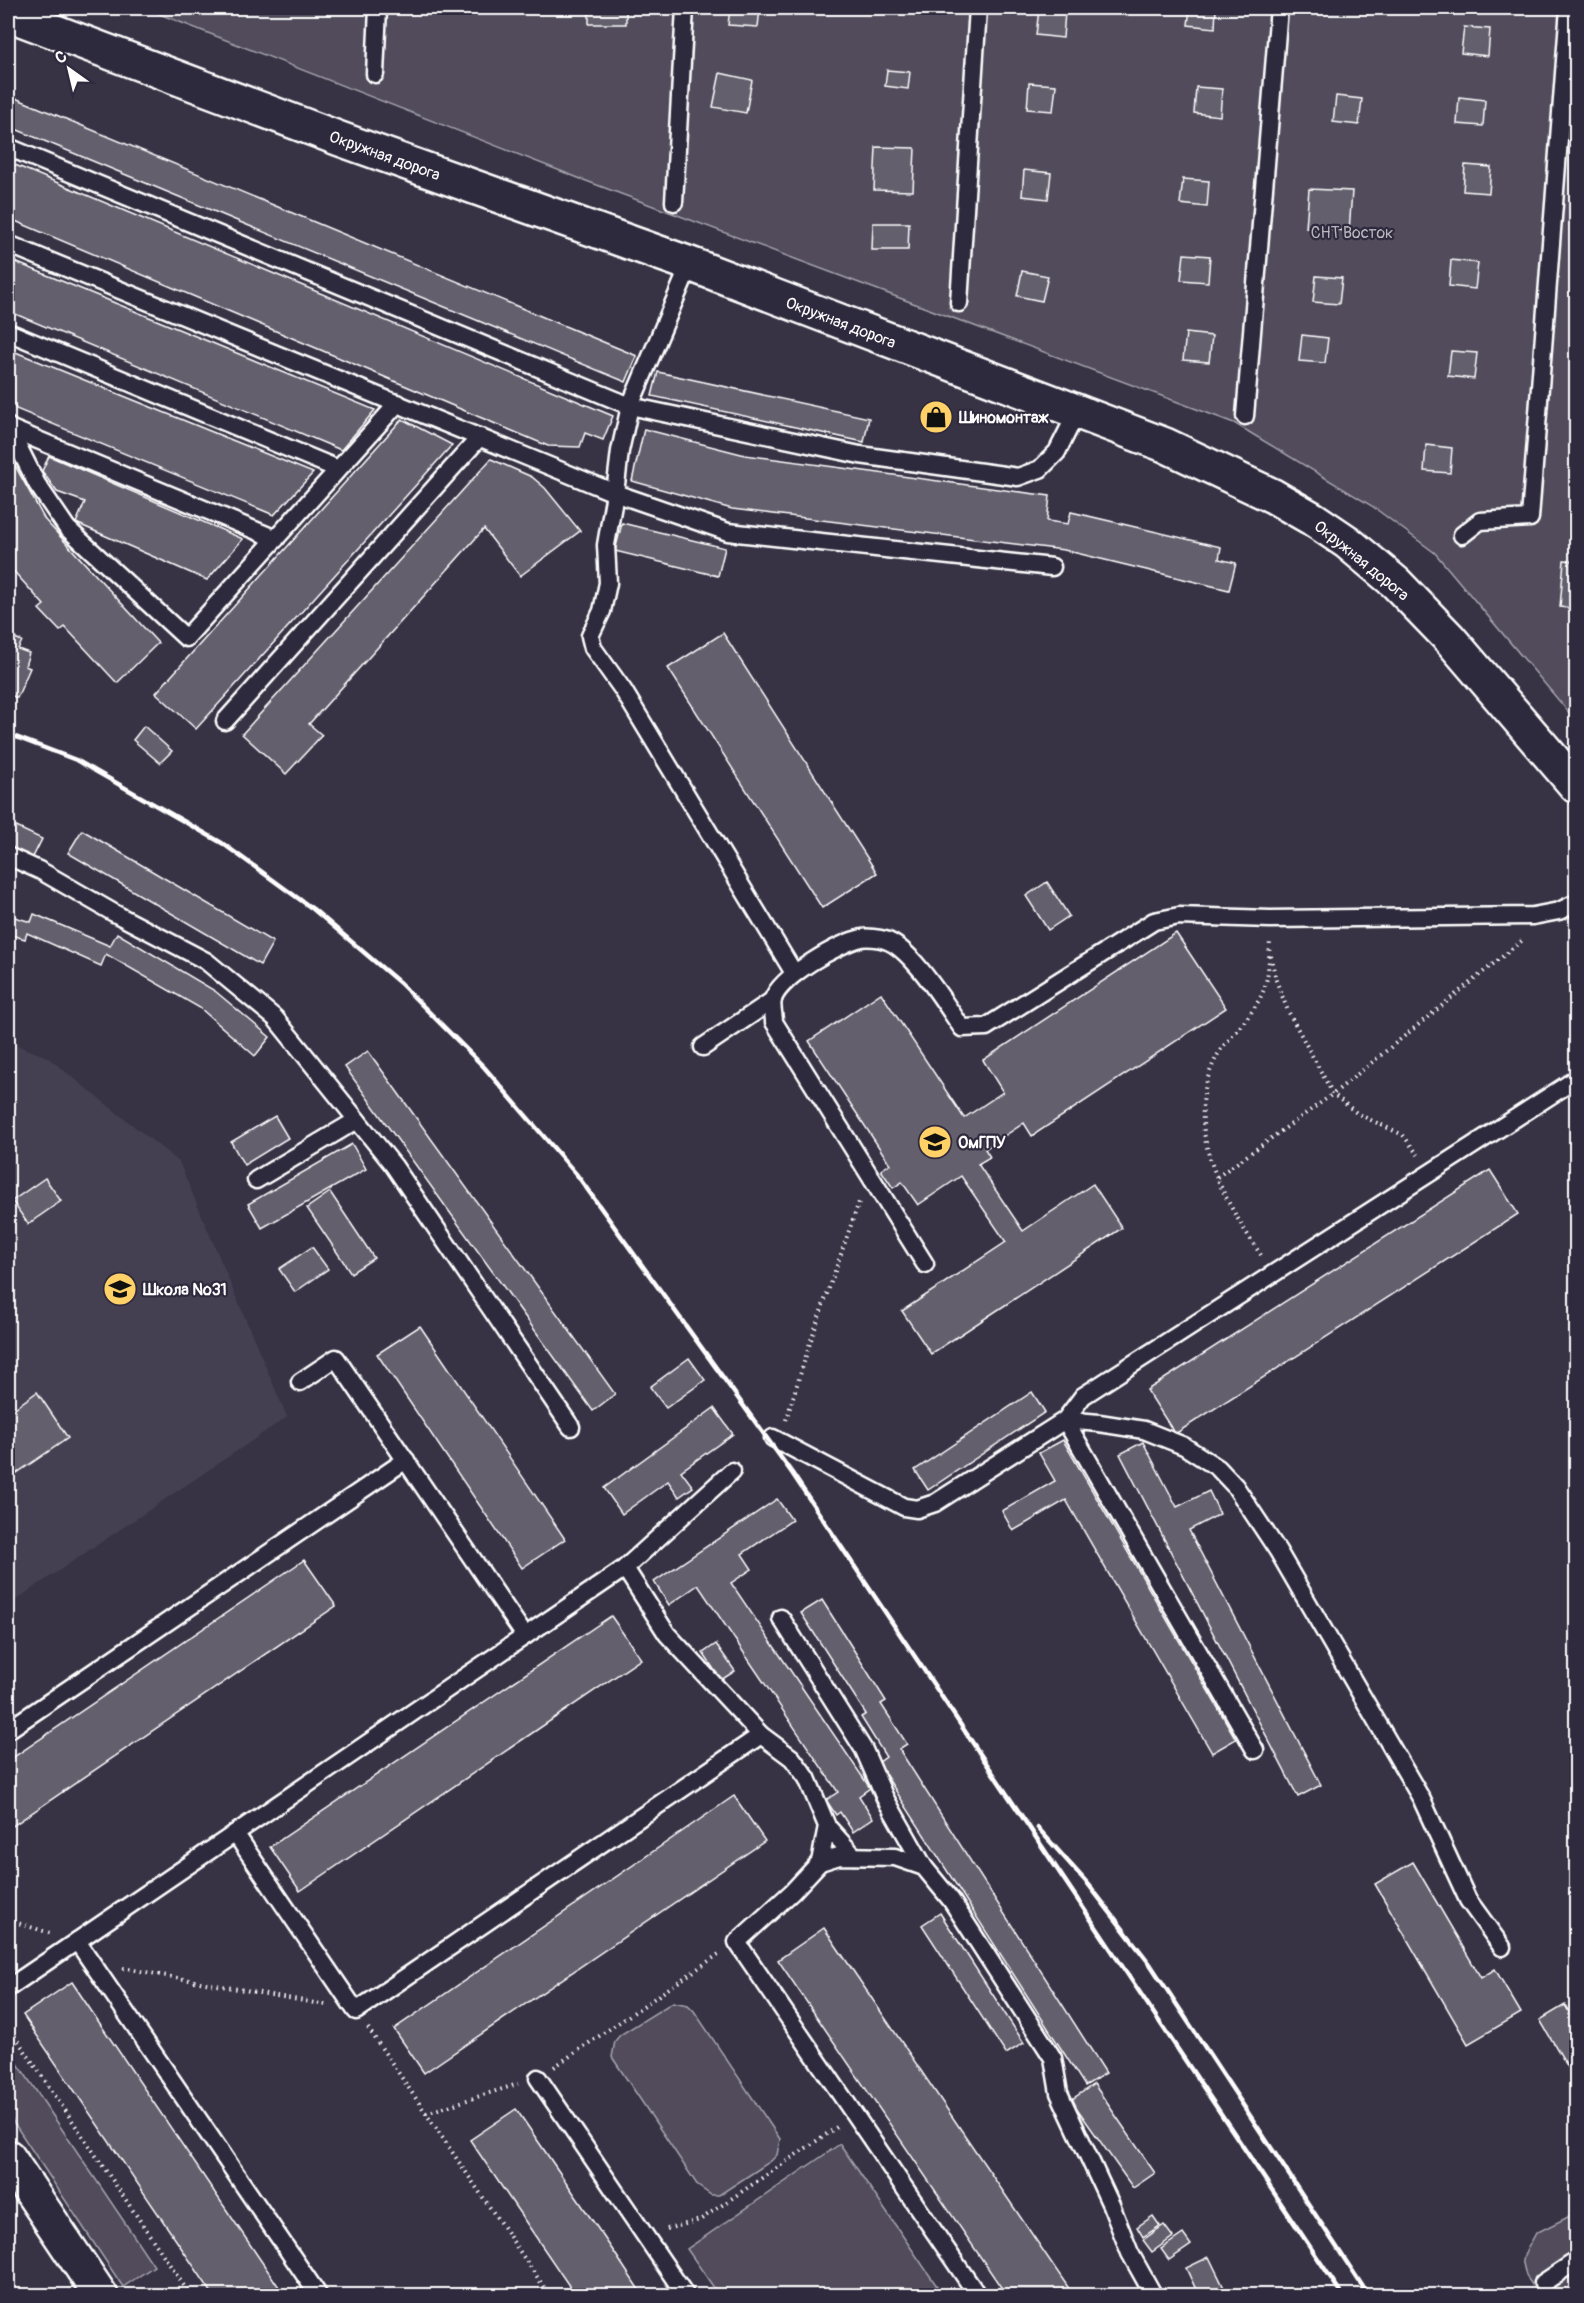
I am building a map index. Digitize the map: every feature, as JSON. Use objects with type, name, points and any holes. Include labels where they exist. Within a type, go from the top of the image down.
[{"type":"main road","name":"Окружная дорога","points":[[8,14],[340,139],[690,264],[1165,445],[1273,496],[1347,542],[1396,584],[1450,639],[1576,786]]},
{"type":"main road","points":[[8,2157],[101,2295]]},
{"type":"lane","points":[[375,74],[378,8]]},
{"type":"lane","points":[[674,202],[685,8]]},
{"type":"lane","points":[[959,303],[978,8]]},
{"type":"lane","points":[[1245,416],[1279,8]]},
{"type":"lane","points":[[1462,535],[1480,521],[1530,518],[1569,8]]},
{"type":"lane","points":[[8,147],[630,406],[860,455],[1018,477],[1040,469],[1057,452],[1077,412]]},
{"type":"lane","points":[[8,244],[615,493],[728,532],[1052,567]]},
{"type":"lane","points":[[690,264],[630,406],[620,451],[606,544],[608,582],[602,611],[590,636],[593,648],[623,690],[794,972]]},
{"type":"lane","points":[[8,332],[338,469]]},
{"type":"lane","points":[[8,427],[37,484],[67,528],[186,638],[398,403]]},
{"type":"lane","points":[[8,427],[276,539]]},
{"type":"lane","points":[[225,721],[480,437]]},
{"type":"lane","points":[[8,856],[41,870],[114,913],[206,961],[275,1018],[394,1166],[571,1427]]},
{"type":"lane","points":[[703,1047],[772,1000],[783,983],[794,972],[862,938],[885,940],[907,952],[962,1028],[986,1027],[1154,921],[1179,916],[1270,919],[1533,916],[1559,911],[1576,903]]},
{"type":"lane","points":[[772,1000],[774,1022],[925,1264]]},
{"type":"lane","points":[[773,1438],[904,1507],[917,1509],[935,1503],[1065,1420],[1083,1396],[1576,1079]]},
{"type":"lane","points":[[256,1180],[357,1120]]},
{"type":"lane","points":[[300,1382],[336,1358],[525,1636]]},
{"type":"lane","points":[[1065,1420],[1255,1750]]},
{"type":"lane","points":[[1065,1420],[1144,1430],[1184,1446],[1218,1468],[1235,1486],[1278,1551],[1421,1798],[1468,1900],[1502,1947]]},
{"type":"lane","points":[[8,1730],[406,1460]]},
{"type":"lane","points":[[8,1988],[625,1568],[732,1471]]},
{"type":"lane","points":[[625,1568],[667,1634],[761,1735],[792,1758],[807,1778],[827,1826],[854,1856]]},
{"type":"lane","points":[[782,1618],[864,1750],[885,1798],[924,1867],[951,1900],[1053,2058],[1059,2093],[1107,2194],[1130,2253],[1154,2295]]},
{"type":"lane","points":[[235,1833],[356,2011],[761,1735]]},
{"type":"lane","points":[[820,1863],[827,1826]]},
{"type":"lane","points":[[924,1867],[895,1857],[838,1856],[820,1863],[792,1893],[737,1942],[978,2295]]},
{"type":"lane","points":[[77,1941],[319,2295]]},
{"type":"lane","points":[[538,2078],[686,2295]]},
{"type":"lane","points":[[1544,2283],[1576,2261]]},
{"type":"path","points":[[1217,1177],[1333,1094],[1559,911]]},
{"type":"path","points":[[1249,1237],[1217,1177],[1203,1140],[1202,1101],[1217,1056],[1258,1004],[1268,979],[1270,919]]},
{"type":"path","points":[[1269,950],[1276,980],[1288,1011],[1333,1094],[1358,1114],[1403,1136]]},
{"type":"path","points":[[773,1438],[788,1415],[810,1343],[869,1174]]},
{"type":"path","points":[[8,1920],[77,1941]]},
{"type":"path","points":[[426,2113],[538,2078],[737,1942]]},
{"type":"path","points":[[92,1963],[356,2011],[550,2295]]},
{"type":"path","points":[[8,2026],[191,2295]]},
{"type":"path","points":[[644,2235],[700,2220],[855,2115]]},
{"type":"shaded area","name":"Школа №31","points":[[8,1042],[47,1057],[179,1162],[287,1417],[8,1605]]},
{"type":"green space","name":"СНТ Восток","points":[[144,8],[1576,8],[1576,721],[1435,553],[1372,506],[1234,423],[581,179]]},
{"type":"green space","points":[[673,2002],[688,2005],[694,2011],[780,2139],[777,2155],[771,2161],[719,2195],[711,2195],[698,2186],[612,2057],[615,2041],[620,2035]]},
{"type":"green space","points":[[8,2049],[154,2266],[123,2287],[8,2114]]},
{"type":"green space","points":[[840,2144],[943,2295],[719,2295],[687,2249]]},
{"type":"green space","points":[[1576,2213],[1576,2295],[1539,2295],[1526,2276],[1522,2259],[1536,2233]]},
{"type":"building","points":[[589,8],[626,8],[626,24],[589,24]]},
{"type":"building","points":[[730,8],[760,8],[758,27],[728,25]]},
{"type":"building","points":[[1190,8],[1216,8],[1215,28],[1188,25]]},
{"type":"building","points":[[1039,9],[1065,12],[1063,38],[1036,35]]},
{"type":"building","points":[[1464,27],[1490,29],[1488,56],[1461,53]]},
{"type":"building","points":[[887,70],[910,72],[908,89],[885,86]]},
{"type":"building","points":[[720,73],[752,80],[746,113],[713,107]]},
{"type":"building","points":[[1029,83],[1056,85],[1053,111],[1027,109]]},
{"type":"building","points":[[1196,87],[1222,89],[1220,116],[1194,113]]},
{"type":"building","points":[[8,95],[637,356],[626,382],[8,126]]},
{"type":"building","points":[[1336,96],[1362,99],[1359,125],[1333,122]]},
{"type":"building","points":[[1459,97],[1485,100],[1483,126],[1457,124]]},
{"type":"building","points":[[876,147],[915,148],[913,191],[874,190]]},
{"type":"building","points":[[8,162],[613,416],[603,440],[585,433],[580,447],[548,446],[8,218]]},
{"type":"building","points":[[1465,165],[1491,167],[1489,193],[1463,191]]},
{"type":"building","points":[[1024,170],[1051,173],[1048,199],[1022,196]]},
{"type":"building","points":[[1183,179],[1209,181],[1207,207],[1180,204]]},
{"type":"building","points":[[1309,189],[1352,191],[1349,231],[1306,228]]},
{"type":"building","points":[[873,223],[909,223],[908,250],[872,250]]},
{"type":"building","points":[[1184,254],[1210,256],[1208,282],[1181,280]]},
{"type":"building","points":[[8,259],[375,410],[341,450],[8,311]]},
{"type":"building","points":[[1451,260],[1478,263],[1475,289],[1449,286]]},
{"type":"building","points":[[1022,271],[1048,276],[1042,301],[1017,296]]},
{"type":"building","points":[[1316,276],[1342,278],[1339,304],[1313,302]]},
{"type":"building","points":[[1186,333],[1212,336],[1209,362],[1183,360]]},
{"type":"building","points":[[1302,335],[1328,338],[1325,363],[1299,361]]},
{"type":"building","points":[[13,351],[313,473],[274,515],[16,409],[8,396],[8,366]]},
{"type":"building","points":[[1451,351],[1477,353],[1474,379],[1448,376]]},
{"type":"building","points":[[658,372],[869,418],[864,442],[652,396]]},
{"type":"building","points":[[402,419],[452,445],[196,729],[156,693]]},
{"type":"building","points":[[644,429],[745,455],[1050,496],[1047,521],[1068,524],[1071,512],[1221,547],[1219,559],[1236,563],[1229,590],[1064,550],[732,509],[632,481]]},
{"type":"building","points":[[1426,445],[1452,448],[1450,473],[1424,471]]},
{"type":"building","points":[[8,453],[45,520],[158,643],[117,683],[65,627],[60,631],[39,609],[44,605],[8,565]]},
{"type":"building","points":[[49,456],[243,539],[207,580],[76,523],[85,502],[57,492],[42,471]]},
{"type":"building","points":[[491,459],[532,477],[545,488],[580,531],[520,576],[484,529],[309,724],[322,735],[286,774],[242,734]]},
{"type":"building","points":[[622,523],[725,548],[718,576],[615,551]]},
{"type":"building","points":[[1564,560],[1576,561],[1576,609],[1560,607]]},
{"type":"building","points":[[723,633],[877,873],[822,908],[668,668]]},
{"type":"building","points":[[8,635],[22,641],[18,649],[29,653],[25,666],[30,668],[17,698],[8,694]]},
{"type":"building","points":[[144,726],[172,751],[160,763],[133,740]]},
{"type":"building","points":[[8,823],[42,839],[32,859],[8,847]]},
{"type":"building","points":[[82,830],[273,942],[260,965],[68,853]]},
{"type":"building","points":[[1047,882],[1069,916],[1048,930],[1026,896]]},
{"type":"building","points":[[34,914],[110,946],[117,933],[215,991],[270,1037],[255,1056],[200,1008],[106,954],[101,966],[27,933],[25,939],[8,934],[8,915],[31,922]]},
{"type":"building","name":"ОмГПУ","points":[[1176,933],[1226,1008],[1032,1136],[1024,1123],[985,1149],[990,1157],[978,1164],[1023,1231],[1093,1184],[1122,1228],[931,1354],[902,1311],[1006,1242],[961,1176],[918,1205],[902,1182],[893,1188],[881,1170],[890,1164],[809,1041],[881,993],[964,1118],[1003,1092],[983,1060]]},
{"type":"building","points":[[368,1051],[615,1394],[593,1411],[345,1067]]},
{"type":"building","points":[[275,1116],[288,1138],[244,1165],[231,1142]]},
{"type":"building","points":[[352,1144],[366,1169],[262,1228],[248,1204]]},
{"type":"building","points":[[1490,1170],[1518,1214],[1175,1434],[1147,1390]]},
{"type":"building","points":[[45,1178],[61,1201],[28,1224],[12,1201]]},
{"type":"building","points":[[330,1192],[374,1258],[351,1273],[307,1208]]},
{"type":"building","points":[[312,1247],[328,1269],[295,1292],[279,1269]]},
{"type":"building","points":[[420,1326],[565,1539],[522,1568],[377,1354]]},
{"type":"building","points":[[689,1358],[705,1380],[666,1408],[650,1387]]},
{"type":"building","points":[[37,1392],[68,1438],[8,1479],[8,1413]]},
{"type":"building","points":[[1032,1392],[1045,1412],[928,1490],[915,1470]]},
{"type":"building","points":[[714,1408],[733,1434],[681,1471],[693,1487],[679,1497],[668,1481],[622,1514],[604,1488]]},
{"type":"building","points":[[1063,1440],[1236,1739],[1212,1753],[1066,1500],[1013,1531],[1002,1511],[1055,1481],[1039,1453]]},
{"type":"building","points":[[1143,1442],[1177,1507],[1209,1491],[1220,1514],[1189,1530],[1321,1785],[1298,1797],[1120,1454]]},
{"type":"building","points":[[777,1499],[792,1520],[742,1554],[752,1569],[731,1583],[870,1788],[859,1796],[873,1818],[853,1832],[840,1812],[836,1815],[826,1800],[838,1792],[698,1585],[669,1605],[654,1582]]},
{"type":"building","points":[[304,1560],[336,1606],[8,1829],[8,1761]]},
{"type":"building","points":[[822,1600],[886,1701],[881,1704],[907,1744],[899,1749],[1106,2073],[1085,2086],[878,1763],[886,1757],[861,1717],[866,1714],[801,1613]]},
{"type":"building","points":[[611,1616],[641,1659],[300,1891],[270,1847]]},
{"type":"building","points":[[716,1644],[735,1671],[721,1680],[703,1653]]},
{"type":"building","points":[[734,1796],[765,1841],[424,2073],[394,2029]]},
{"type":"building","points":[[1413,1862],[1481,1978],[1495,1969],[1521,2013],[1468,2044],[1375,1884]]},
{"type":"building","points":[[940,1913],[1024,2043],[1006,2054],[922,1925]]},
{"type":"building","points":[[824,1928],[1074,2296],[1007,2296],[778,1960]]},
{"type":"building","points":[[72,1982],[285,2296],[214,2296],[23,2015]]},
{"type":"building","points":[[1565,2005],[1576,2024],[1576,2081],[1540,2020]]},
{"type":"building","points":[[1094,2084],[1155,2173],[1133,2188],[1071,2100]]},
{"type":"building","points":[[516,2109],[643,2296],[576,2296],[470,2140]]},
{"type":"building","points":[[1153,2216],[1160,2226],[1143,2237],[1137,2227]]},
{"type":"building","points":[[1164,2225],[1173,2237],[1152,2252],[1143,2240]]},
{"type":"building","points":[[1183,2234],[1191,2245],[1169,2260],[1161,2249]]},
{"type":"building","points":[[1209,2257],[1228,2296],[1199,2296],[1186,2268]]},
{"type":"railway","points":[[8,734],[76,760],[222,843],[313,909],[400,983],[484,1067],[577,1175],[792,1473],[1343,2296]]},
{"type":"railway","points":[[1038,1828],[1089,1885],[1150,1964],[1369,2296]]},
{"type":"place","name":"Шиномонтаж","points":[[936,417]]},
{"type":"place","name":"ОмГПУ","points":[[935,1142]]},
{"type":"place","name":"Школа №31","points":[[120,1289]]}]
